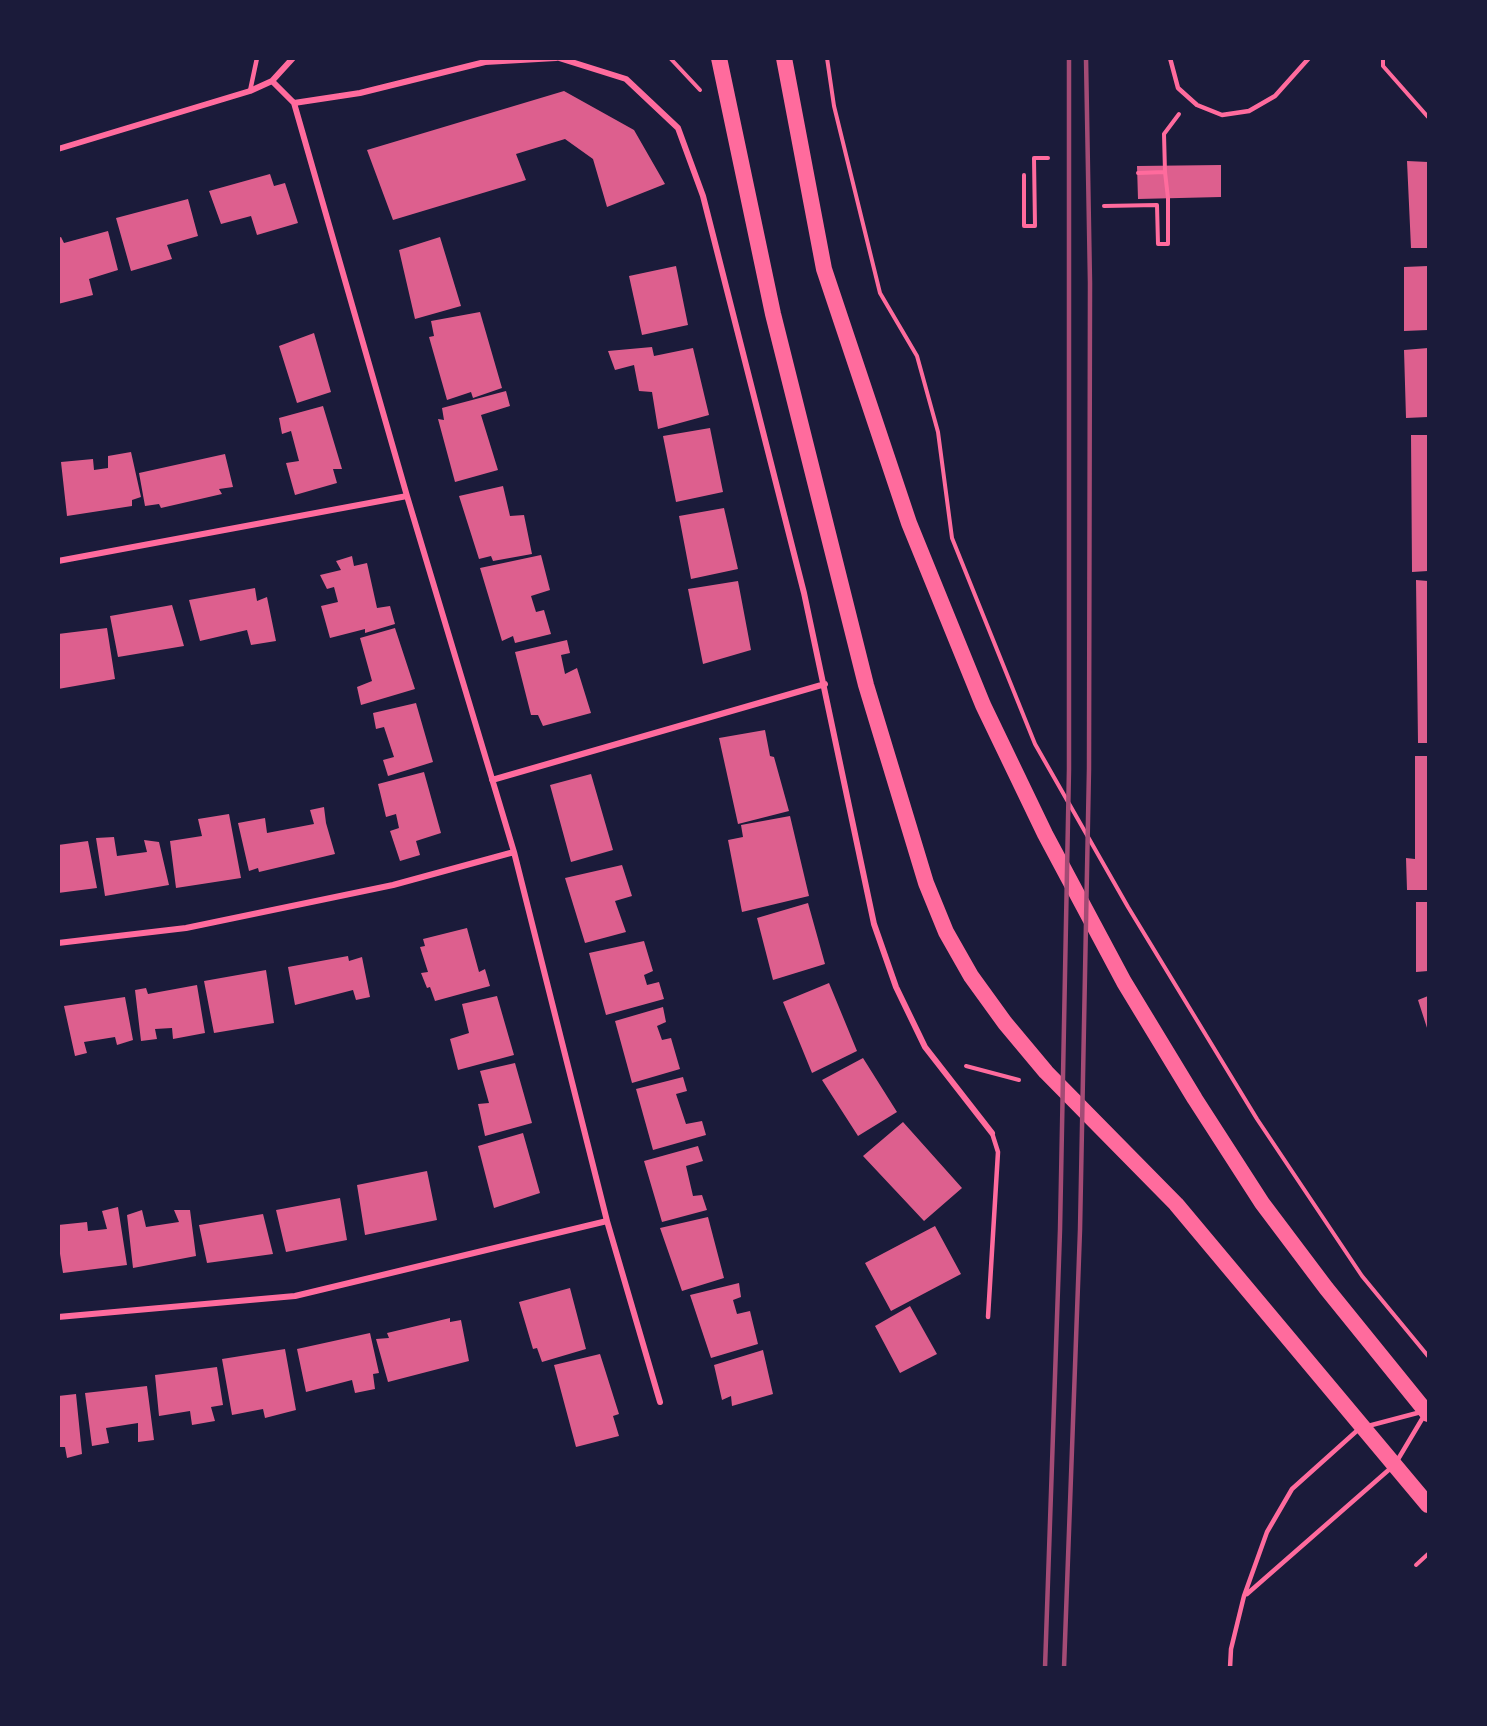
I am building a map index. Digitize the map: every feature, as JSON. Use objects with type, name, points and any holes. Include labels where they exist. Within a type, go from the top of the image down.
[{"type":"highway","points":[[718,58],[773,314],[866,685],[926,883],[946,932],[971,976],[1005,1023],[1046,1072],[1176,1204],[1428,1505]]},
{"type":"highway","points":[[784,58],[824,269],[909,523],[993,726],[1045,834],[1124,982],[1195,1099],[1262,1203],[1347,1314],[1427,1412]]},
{"type":"street","points":[[58,149],[250,91],[272,81],[293,58]]},
{"type":"street","points":[[294,103],[360,93],[485,62],[557,58],[626,79],[678,128],[703,196],[804,593],[874,924],[896,987],[926,1047],[992,1133]]},
{"type":"street","points":[[272,81],[294,103],[407,496],[514,852],[607,1221],[660,1402]]},
{"type":"street","points":[[58,561],[407,496]]},
{"type":"street","points":[[492,780],[825,684]]},
{"type":"street","points":[[58,943],[186,928],[393,885],[514,852]]},
{"type":"street","points":[[58,1317],[294,1296],[607,1221]]},
{"type":"lane","points":[[250,91],[257,58]]},
{"type":"lane","points":[[1170,58],[1178,88],[1197,105],[1222,115],[1249,111],[1275,96],[1309,58]]},
{"type":"lane","points":[[988,1317],[998,1152],[992,1133]]},
{"type":"lane","points":[[1230,1668],[1231,1649],[1245,1596],[1267,1532],[1292,1489],[1362,1427],[1427,1412]]},
{"type":"lane","points":[[1245,1596],[1394,1465],[1427,1412]]},
{"type":"path","points":[[827,58],[834,106],[880,293],[917,356],[938,432],[952,538],[1035,744],[1128,907],[1257,1119],[1362,1276],[1428,1356]]},
{"type":"path","points":[[1383,58],[1383,66],[1428,117]]},
{"type":"path","points":[[1104,206],[1157,205],[1158,244],[1168,244],[1164,134],[1191,100]]},
{"type":"path","points":[[1024,175],[1024,226],[1035,226],[1034,158],[1048,158]]},
{"type":"path","points":[[1138,173],[1165,172]]},
{"type":"path","points":[[941,1067],[957,1063],[1017,1081],[1046,1072]]},
{"type":"path","points":[[1416,1565],[1428,1554]]},
{"type":"building","points":[[564,91],[634,130],[665,184],[607,207],[593,159],[565,139],[516,154],[526,180],[393,220],[367,150]]},
{"type":"building","points":[[1407,161],[1428,162],[1428,248],[1411,248]]},
{"type":"building","points":[[1221,165],[1221,197],[1138,199],[1137,166]]},
{"type":"building","points":[[270,174],[274,186],[285,183],[298,223],[257,235],[251,216],[221,224],[209,191]]},
{"type":"building","points":[[188,199],[198,236],[167,245],[172,259],[131,271],[116,218]]},
{"type":"building","points":[[108,231],[118,270],[89,279],[93,295],[58,304],[58,238],[61,237],[64,243]]},
{"type":"building","points":[[440,237],[461,306],[415,319],[399,250]]},
{"type":"building","points":[[676,266],[688,325],[642,335],[629,276]]},
{"type":"building","points":[[1428,266],[1428,330],[1404,331],[1404,267]]},
{"type":"building","points":[[480,312],[502,388],[473,398],[471,392],[447,400],[429,337],[434,336],[431,321]]},
{"type":"building","points":[[314,333],[331,392],[297,403],[279,346]]},
{"type":"building","points":[[652,347],[654,356],[693,348],[709,415],[658,429],[652,392],[639,391],[634,365],[615,370],[608,351]]},
{"type":"building","points":[[1428,348],[1428,417],[1406,418],[1404,350]]},
{"type":"building","points":[[506,391],[510,406],[481,415],[498,470],[455,482],[438,419],[444,420],[442,408]]},
{"type":"building","points":[[323,406],[342,469],[333,469],[337,483],[295,495],[286,463],[299,461],[291,431],[282,434],[279,418]]},
{"type":"building","points":[[710,428],[723,492],[676,502],[663,436]]},
{"type":"building","points":[[1411,435],[1428,435],[1428,571],[1412,572]]},
{"type":"building","points":[[131,452],[141,497],[132,500],[132,506],[67,516],[61,462],[93,459],[94,470],[108,468],[108,456]]},
{"type":"building","points":[[225,454],[233,487],[219,489],[222,494],[161,508],[159,504],[145,506],[139,473]]},
{"type":"building","points":[[503,486],[510,516],[524,515],[532,554],[493,561],[491,556],[479,559],[459,496]]},
{"type":"building","points":[[724,508],[738,569],[691,579],[679,516]]},
{"type":"building","points":[[541,555],[550,590],[531,596],[536,612],[544,610],[551,634],[515,643],[513,636],[502,641],[480,568]]},
{"type":"building","points":[[352,556],[354,566],[367,563],[377,608],[390,606],[395,624],[365,633],[365,629],[330,638],[321,606],[338,602],[334,587],[327,589],[320,575],[341,570],[336,561]]},
{"type":"building","points":[[1416,580],[1428,581],[1428,743],[1418,743]]},
{"type":"building","points":[[738,581],[751,650],[703,664],[688,589]]},
{"type":"building","points":[[255,588],[257,601],[267,597],[276,641],[251,645],[247,630],[200,641],[189,600]]},
{"type":"building","points":[[172,605],[184,646],[118,657],[110,616]]},
{"type":"building","points":[[107,628],[115,679],[58,689],[58,634]]},
{"type":"building","points":[[395,628],[415,689],[361,705],[357,687],[372,681],[360,638]]},
{"type":"building","points":[[567,640],[570,653],[561,655],[565,674],[577,668],[591,713],[543,726],[538,715],[531,715],[515,652]]},
{"type":"building","points":[[416,703],[433,762],[388,776],[383,760],[394,757],[384,727],[376,729],[373,713]]},
{"type":"building","points":[[765,730],[770,756],[774,757],[789,811],[738,824],[719,738]]},
{"type":"building","points":[[1415,756],[1428,756],[1428,890],[1407,890],[1406,858],[1415,859]]},
{"type":"building","points":[[424,772],[441,833],[416,841],[420,855],[400,861],[390,831],[399,828],[396,814],[386,817],[378,784]]},
{"type":"building","points":[[591,774],[613,850],[571,862],[550,785]]},
{"type":"building","points":[[324,807],[335,854],[259,872],[258,868],[249,871],[238,823],[265,818],[267,833],[314,824],[310,810]]},
{"type":"building","points":[[229,814],[241,878],[176,888],[170,841],[202,836],[198,819]]},
{"type":"building","points":[[790,816],[809,896],[742,912],[728,840],[743,837],[741,825]]},
{"type":"building","points":[[114,837],[117,856],[147,852],[144,840],[159,842],[169,885],[105,896],[96,838]]},
{"type":"building","points":[[88,841],[97,888],[58,893],[58,845]]},
{"type":"building","points":[[622,865],[632,896],[615,901],[626,932],[585,943],[565,878]]},
{"type":"building","points":[[1416,902],[1428,902],[1428,971],[1416,972]]},
{"type":"building","points":[[808,903],[825,964],[773,980],[757,918]]},
{"type":"building","points":[[467,928],[479,972],[485,969],[490,986],[435,1001],[421,973],[428,972],[420,947],[425,946],[423,939]]},
{"type":"building","points":[[644,941],[653,971],[644,975],[647,985],[659,982],[664,999],[606,1015],[589,953]]},
{"type":"building","points":[[348,956],[349,961],[362,957],[370,997],[356,1000],[353,990],[295,1005],[288,967]]},
{"type":"building","points":[[266,970],[274,1023],[214,1033],[204,981]]},
{"type":"building","points":[[829,983],[857,1051],[812,1073],[783,1002]]},
{"type":"building","points":[[197,985],[205,1033],[173,1039],[172,1028],[155,1029],[157,1039],[141,1041],[135,990],[146,988],[148,994]]},
{"type":"building","points":[[497,996],[514,1055],[458,1070],[450,1039],[469,1033],[462,1004]]},
{"type":"building","points":[[1428,996],[1428,1031],[1418,1000]]},
{"type":"building","points":[[125,997],[133,1040],[117,1045],[115,1037],[84,1042],[87,1053],[75,1056],[64,1006]]},
{"type":"building","points":[[663,1007],[666,1022],[657,1026],[662,1040],[671,1038],[680,1069],[632,1083],[615,1021]]},
{"type":"building","points":[[863,1058],[897,1112],[858,1136],[822,1080]]},
{"type":"building","points":[[515,1063],[532,1123],[485,1136],[478,1104],[489,1103],[480,1071]]},
{"type":"building","points":[[683,1077],[687,1091],[676,1094],[686,1124],[702,1121],[706,1135],[653,1150],[636,1089]]},
{"type":"building","points":[[903,1122],[962,1188],[924,1221],[863,1156]]},
{"type":"building","points":[[523,1133],[540,1193],[494,1208],[478,1146]]},
{"type":"building","points":[[698,1146],[703,1161],[686,1166],[693,1196],[702,1195],[707,1210],[662,1222],[644,1161]]},
{"type":"building","points":[[427,1171],[437,1220],[365,1235],[357,1185]]},
{"type":"building","points":[[340,1198],[347,1240],[286,1252],[276,1210]]},
{"type":"building","points":[[118,1207],[127,1265],[63,1273],[58,1225],[87,1222],[88,1231],[107,1229],[102,1211]]},
{"type":"building","points":[[142,1210],[146,1227],[179,1222],[174,1210],[190,1210],[196,1256],[133,1268],[127,1215]]},
{"type":"building","points":[[263,1214],[273,1254],[207,1263],[199,1225]]},
{"type":"building","points":[[708,1217],[724,1278],[682,1291],[660,1228]]},
{"type":"building","points":[[935,1226],[961,1274],[891,1311],[865,1263]]},
{"type":"building","points":[[739,1283],[741,1297],[733,1300],[737,1314],[750,1311],[758,1344],[711,1358],[690,1295]]},
{"type":"building","points":[[570,1288],[586,1349],[542,1362],[537,1348],[533,1349],[519,1302]]},
{"type":"building","points":[[910,1306],[937,1354],[900,1373],[875,1326]]},
{"type":"building","points":[[450,1318],[450,1322],[461,1320],[469,1361],[388,1382],[376,1339],[389,1338],[387,1333]]},
{"type":"building","points":[[370,1333],[379,1373],[373,1374],[375,1389],[355,1393],[352,1380],[306,1392],[297,1349]]},
{"type":"building","points":[[285,1349],[296,1410],[265,1418],[263,1409],[232,1415],[222,1359]]},
{"type":"building","points":[[763,1350],[773,1394],[732,1406],[731,1396],[722,1400],[714,1365]]},
{"type":"building","points":[[600,1354],[619,1414],[613,1416],[619,1436],[576,1447],[554,1365]]},
{"type":"building","points":[[217,1367],[223,1405],[211,1407],[215,1421],[192,1425],[190,1411],[159,1416],[155,1375]]},
{"type":"building","points":[[147,1386],[154,1440],[138,1442],[138,1423],[106,1428],[109,1443],[92,1446],[85,1393]]},
{"type":"building","points":[[76,1394],[82,1454],[67,1458],[65,1447],[58,1447],[58,1396]]},
{"type":"railway","points":[[1045,1668],[1060,1230],[1069,769],[1069,58]]},
{"type":"railway","points":[[1064,1668],[1080,1230],[1089,769],[1090,283],[1086,58]]}]
